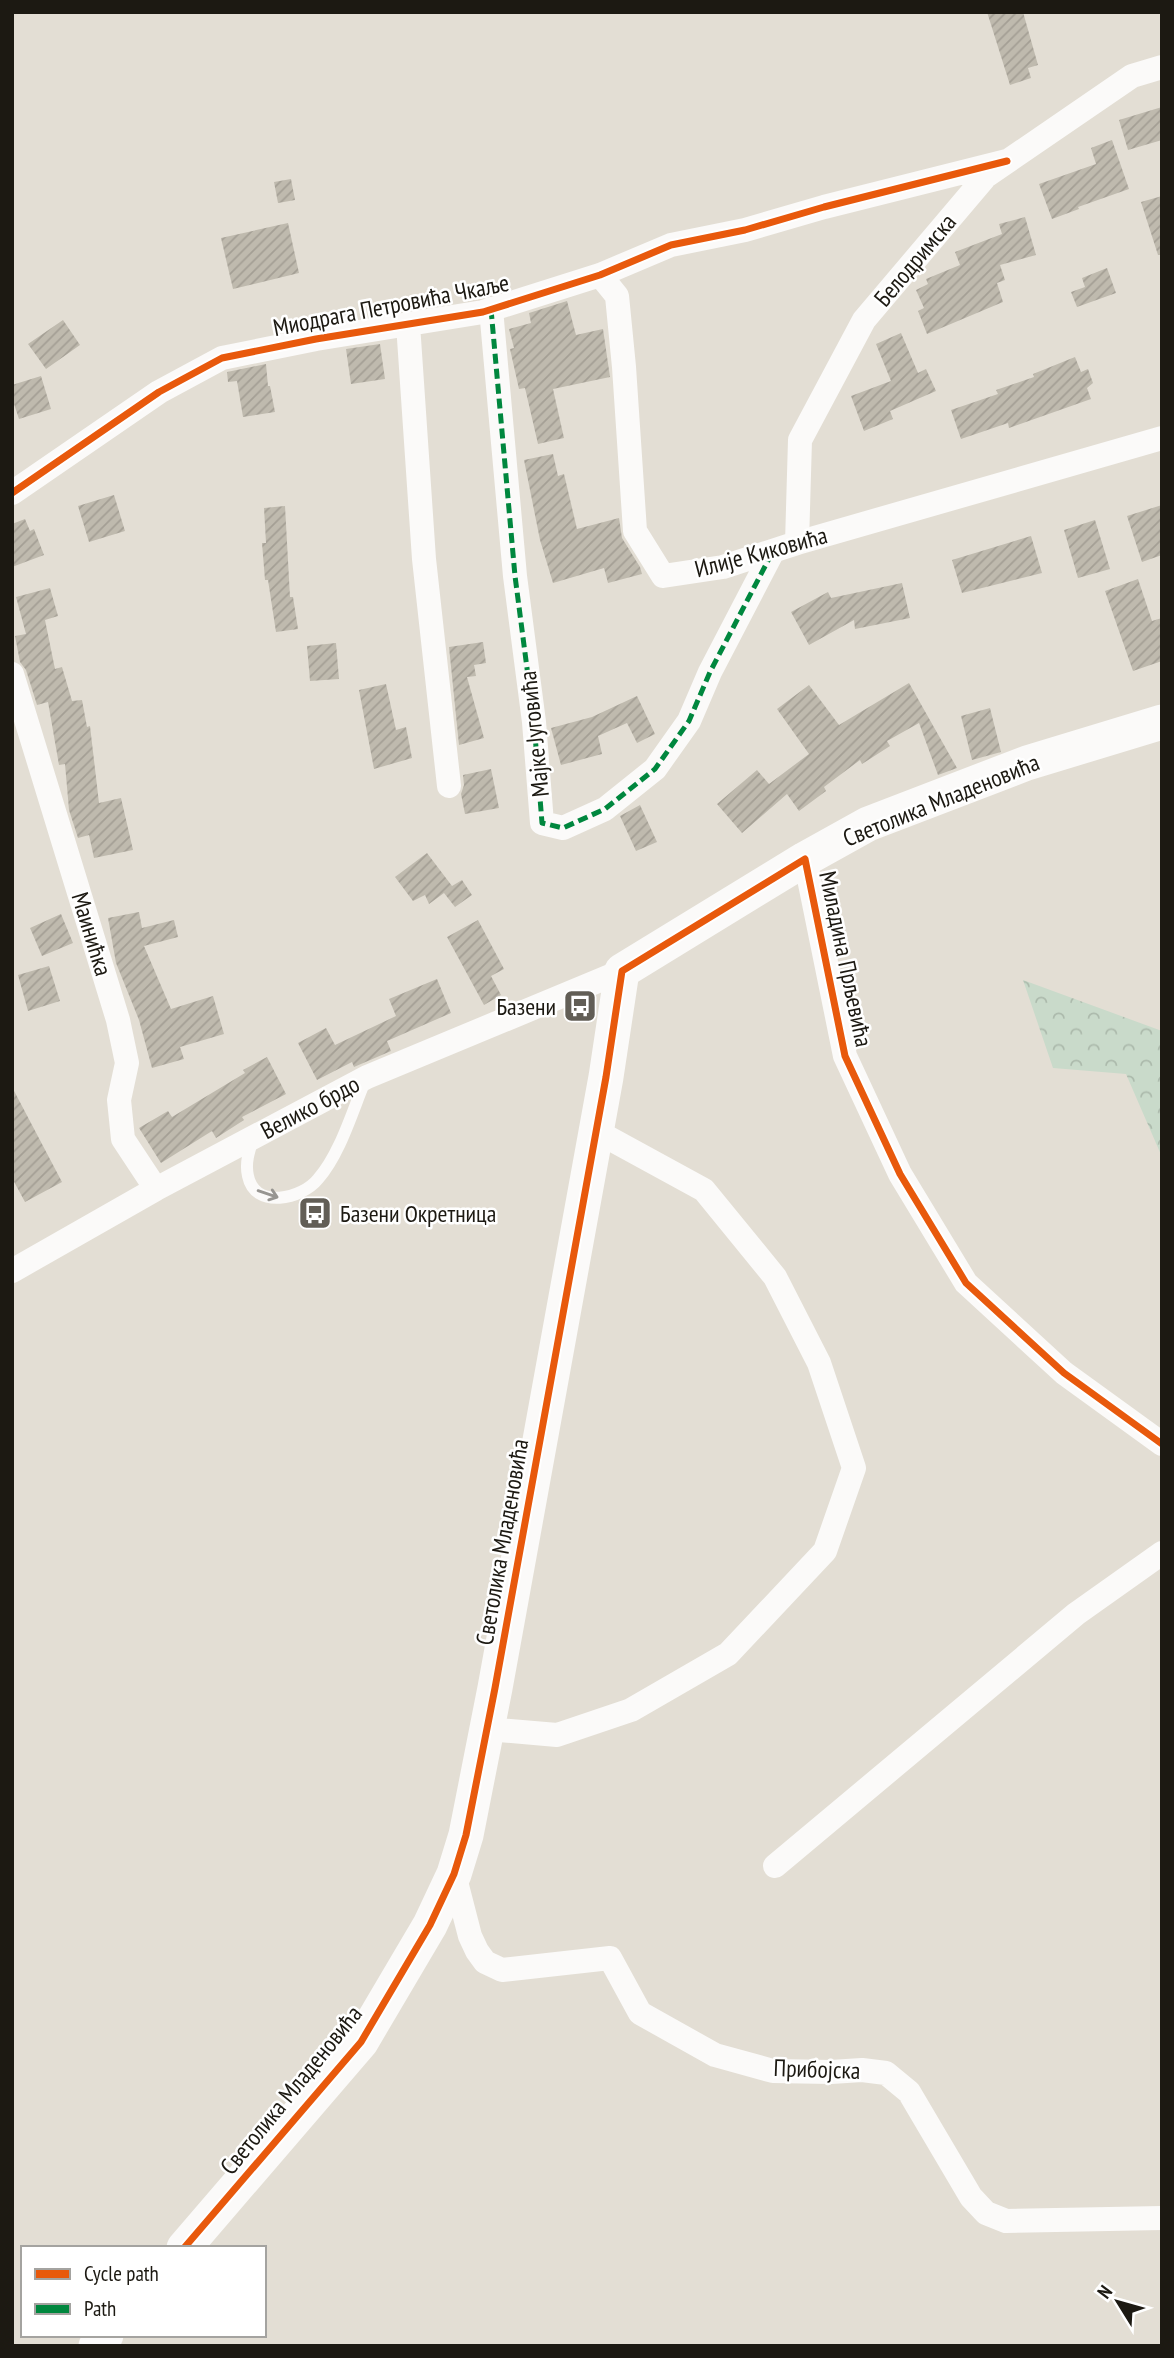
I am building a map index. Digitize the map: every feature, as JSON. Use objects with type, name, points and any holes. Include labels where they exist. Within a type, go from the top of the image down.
[{"type":"street","name":"Белодримска","points":[[796,543],[800,440],[864,320],[986,176],[1132,76],[1162,67]]},
{"type":"street","name":"Миодрага Петровића Чкаље","points":[[14,483],[159,392],[222,358],[491,309],[600,275],[671,245],[745,230],[824,207],[1007,161]]},
{"type":"street","name":"Илије Киковића","points":[[600,275],[617,296],[635,531],[663,576],[723,567],[796,543],[1162,439]]},
{"type":"street","name":"Мајке Југовића","points":[[491,309],[515,576],[534,722],[542,823],[564,828],[605,809],[655,769],[690,721],[709,672],[773,551]]},
{"type":"street","points":[[408,324],[424,559],[449,786]]},
{"type":"street","name":"Маинићка","points":[[12,674],[118,1020],[127,1063],[119,1100],[123,1139],[156,1189]]},
{"type":"street","name":"Светолика Младеновића","points":[[186,2246],[360,2042],[430,1925],[454,1874],[466,1835],[487,1729],[596,1130],[622,971],[805,859],[868,824],[1027,763],[1162,722]]},
{"type":"street","name":"Миладина Прљевића","points":[[805,859],[845,1056],[900,1174],[966,1283],[1064,1373],[1162,1444]]},
{"type":"street","name":"Велико брдо","points":[[12,1271],[156,1189],[367,1077],[622,971]]},
{"type":"street","points":[[487,1729],[558,1735],[631,1710],[728,1654],[825,1551],[854,1468],[819,1363],[775,1277],[704,1189],[596,1130]]},
{"type":"street","points":[[775,1866],[1076,1614],[1162,1553]]},
{"type":"street","name":"Прибојска","points":[[454,1874],[470,1936],[477,1951],[485,1962],[502,1970],[610,1958],[640,2013],[715,2055],[774,2071],[862,2070],[886,2073],[909,2092],[971,2197],[986,2213],[1006,2221],[1162,2218]]},
{"type":"lane","points":[[253,1139],[247,1172],[248,1180],[257,1190],[265,1196],[279,1198],[304,1192],[318,1180],[331,1160],[367,1077]]},
{"type":"green space","points":[[1023,980],[1162,1031],[1162,1157],[1126,1074],[1053,1068]]},
{"type":"building","points":[[987,12],[1023,12],[1038,65],[1028,68],[1031,78],[1010,85]]},
{"type":"building","points":[[1162,107],[1162,140],[1128,150],[1119,120]]},
{"type":"building","points":[[1112,140],[1129,189],[1052,219],[1039,184],[1096,164],[1091,148]]},
{"type":"building","points":[[291,179],[295,200],[278,203],[274,182]]},
{"type":"building","points":[[1162,196],[1162,255],[1158,255],[1141,202]]},
{"type":"building","points":[[1025,217],[1036,255],[1000,265],[1005,280],[997,283],[1003,302],[927,334],[918,311],[924,308],[916,290],[928,284],[926,279],[960,265],[955,252],[1002,234],[999,224]]},
{"type":"building","points":[[288,223],[299,273],[233,289],[221,238]]},
{"type":"building","points":[[1107,268],[1116,293],[1077,307],[1071,292],[1085,287],[1082,278]]},
{"type":"building","points":[[567,301],[576,335],[603,329],[610,377],[553,389],[564,438],[538,444],[525,388],[519,389],[510,349],[514,348],[509,329],[531,323],[529,313]]},
{"type":"building","points":[[63,320],[80,345],[46,369],[28,344]]},
{"type":"building","points":[[901,333],[918,373],[926,369],[936,391],[890,411],[893,419],[864,431],[851,396],[891,381],[876,344]]},
{"type":"building","points":[[380,344],[385,379],[351,384],[346,349]]},
{"type":"building","points":[[1075,357],[1081,372],[1088,369],[1093,383],[1087,388],[1091,399],[1009,428],[1008,423],[961,439],[951,410],[998,394],[996,390],[1034,377],[1033,374]]},
{"type":"building","points":[[266,364],[275,412],[243,417],[237,381],[228,382],[227,372]]},
{"type":"building","points":[[41,376],[51,409],[19,419],[12,398],[12,385]]},
{"type":"building","points":[[553,454],[558,476],[564,474],[577,529],[619,518],[622,538],[642,574],[608,583],[604,568],[553,583],[540,540],[524,460]]},
{"type":"building","points":[[114,495],[125,531],[89,542],[78,506]]},
{"type":"building","points":[[1162,505],[1162,555],[1142,562],[1127,516]]},
{"type":"building","points":[[285,506],[290,597],[293,597],[298,629],[276,632],[268,580],[265,580],[262,543],[266,543],[264,508]]},
{"type":"building","points":[[25,519],[30,531],[34,529],[44,555],[12,567],[12,524]]},
{"type":"building","points":[[1095,520],[1110,569],[1078,578],[1064,530]]},
{"type":"building","points":[[1031,536],[1042,573],[962,593],[952,560]]},
{"type":"building","points":[[1138,579],[1152,621],[1162,618],[1162,661],[1133,671],[1105,591]]},
{"type":"building","points":[[902,583],[910,618],[855,629],[854,620],[809,645],[791,612],[828,592],[831,598]]},
{"type":"building","points":[[50,588],[58,616],[45,620],[55,669],[62,667],[72,701],[82,700],[87,727],[90,726],[99,803],[121,798],[133,850],[94,858],[89,835],[78,838],[69,810],[65,764],[59,765],[48,702],[37,705],[26,670],[20,662],[15,636],[26,634],[16,597]]},
{"type":"building","points":[[483,642],[486,663],[474,665],[476,676],[467,677],[484,738],[459,745],[449,647]]},
{"type":"building","points":[[336,643],[339,679],[310,681],[307,646]]},
{"type":"building","points":[[909,683],[957,768],[938,775],[919,723],[887,741],[890,746],[862,764],[860,760],[824,787],[826,791],[799,811],[787,794],[742,833],[717,804],[757,770],[769,784],[809,754],[777,709],[809,685],[839,725]]},
{"type":"building","points":[[386,684],[396,730],[406,727],[412,758],[374,769],[359,690]]},
{"type":"building","points":[[637,696],[655,734],[637,743],[627,723],[598,736],[602,754],[561,765],[551,728],[592,717]]},
{"type":"building","points":[[990,708],[1001,752],[972,760],[961,716]]},
{"type":"building","points":[[491,769],[499,808],[465,814],[461,794],[463,775]]},
{"type":"building","points":[[640,805],[657,842],[636,851],[620,816]]},
{"type":"building","points":[[427,853],[452,886],[462,880],[472,895],[455,907],[444,893],[429,904],[425,895],[413,901],[395,877]]},
{"type":"building","points":[[139,912],[142,928],[174,920],[178,937],[144,946],[171,1009],[213,996],[224,1034],[180,1047],[184,1059],[152,1068],[139,1020],[116,963],[108,918]]},
{"type":"building","points":[[61,914],[73,943],[42,956],[30,928]]},
{"type":"building","points":[[478,920],[504,969],[491,976],[501,995],[484,1005],[447,937]]},
{"type":"building","points":[[49,966],[60,1001],[28,1011],[18,975]]},
{"type":"building","points":[[437,979],[451,1013],[387,1041],[391,1051],[354,1067],[352,1062],[317,1080],[298,1043],[326,1028],[335,1045],[396,1016],[389,999]]},
{"type":"building","points":[[267,1057],[286,1094],[242,1117],[244,1120],[216,1138],[212,1131],[161,1163],[139,1128],[168,1111],[172,1117]]},
{"type":"building","points":[[12,1087],[62,1182],[25,1202],[12,1178]]},
{"type":"marked path","points":[[491,309],[515,576],[534,722],[542,823],[563,828],[605,809],[655,769],[689,721],[710,672],[773,551]]},
{"type":"cycle path","points":[[12,493],[159,392],[222,358],[316,339],[483,312],[600,275],[671,245],[745,230],[824,207],[1007,161]]},
{"type":"cycle path","points":[[186,2246],[361,2042],[430,1925],[454,1874],[466,1835],[495,1688],[606,1077],[622,971],[805,859],[845,1056],[900,1174],[966,1283],[1064,1373],[1162,1444]]},
{"type":"place","name":"Базени","points":[[580,1006]]},
{"type":"place","name":"Базени Окретница","points":[[315,1213]]}]
